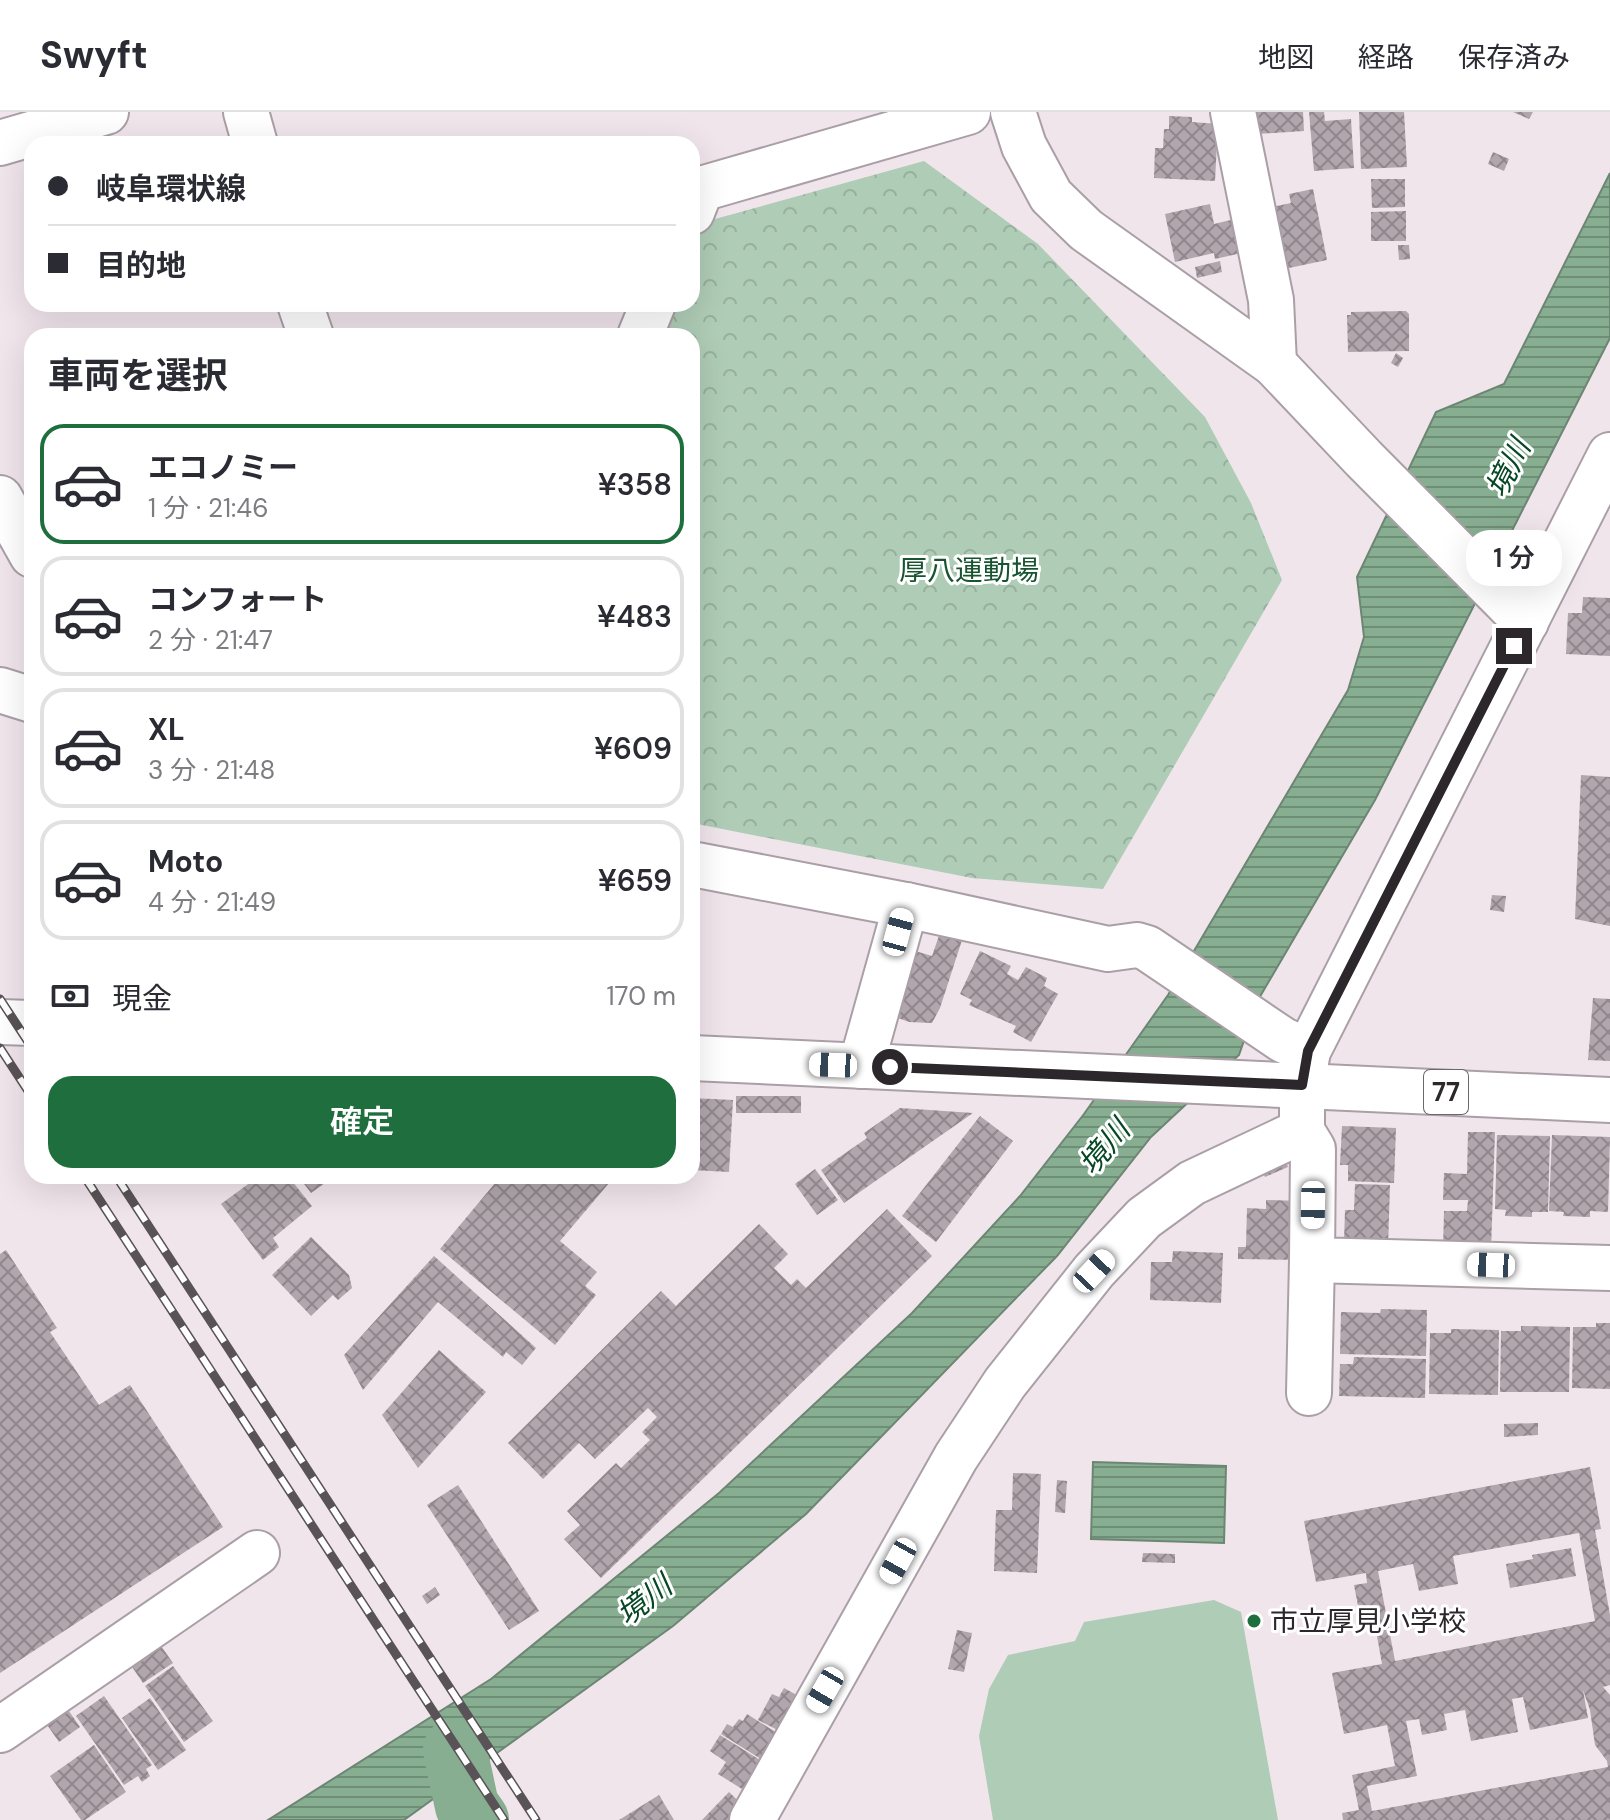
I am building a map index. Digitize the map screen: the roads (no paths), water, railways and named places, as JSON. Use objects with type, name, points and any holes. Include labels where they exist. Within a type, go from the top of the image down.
[{"type":"street","points":[[0,143],[106,112]]},
{"type":"street","points":[[246,112],[253,136]]},
{"type":"street","points":[[700,192],[968,112]]},
{"type":"street","points":[[1013,112],[1024,146],[1051,196],[1086,230],[1274,364],[1514,611]]},
{"type":"street","points":[[1233,112],[1271,300],[1274,364]]},
{"type":"street","points":[[1309,1393],[1313,1149],[1302,1131],[1294,1065],[1514,611],[1610,455]]},
{"type":"street","points":[[0,498],[24,541]]},
{"type":"street","points":[[0,690],[24,698]]},
{"type":"street","points":[[700,866],[906,905],[1108,949],[1137,945],[1147,948],[1294,1065]]},
{"type":"street","points":[[861,1066],[906,905]]},
{"type":"street","points":[[0,1022],[24,1023]]},
{"type":"street","name":"77","points":[[700,1058],[1059,1074],[1294,1065],[1610,1100]]},
{"type":"street","points":[[752,1820],[956,1457],[1005,1383],[1084,1283],[1144,1218],[1192,1183],[1302,1131]]},
{"type":"street","points":[[1312,1260],[1610,1268]]},
{"type":"street","points":[[0,1730],[257,1553]]},
{"type":"water","name":"境川","points":[[1610,173],[1610,338],[1375,800],[1258,1000],[1239,1055],[1151,1137],[1057,1256],[806,1514],[673,1626],[404,1820],[268,1820],[491,1679],[719,1493],[912,1313],[1020,1196],[1084,1114],[1168,995],[1348,690],[1364,637],[1357,577],[1436,412],[1504,384]]},
{"type":"water","points":[[1093,1462],[1226,1466],[1224,1543],[1091,1539]]},
{"type":"waterway","points":[[455,1750],[467,1806],[477,1820]]},
{"type":"railway","points":[[0,999],[24,1036]]},
{"type":"railway","points":[[0,1048],[24,1085]]},
{"type":"railway","points":[[89,1184],[504,1820]]},
{"type":"railway","points":[[121,1184],[536,1820]]},
{"type":"place","name":"市立厚見小学校","points":[[1254,1621]]},
{"type":"park label","name":"厚八運動場","points":[[969,570]]}]
